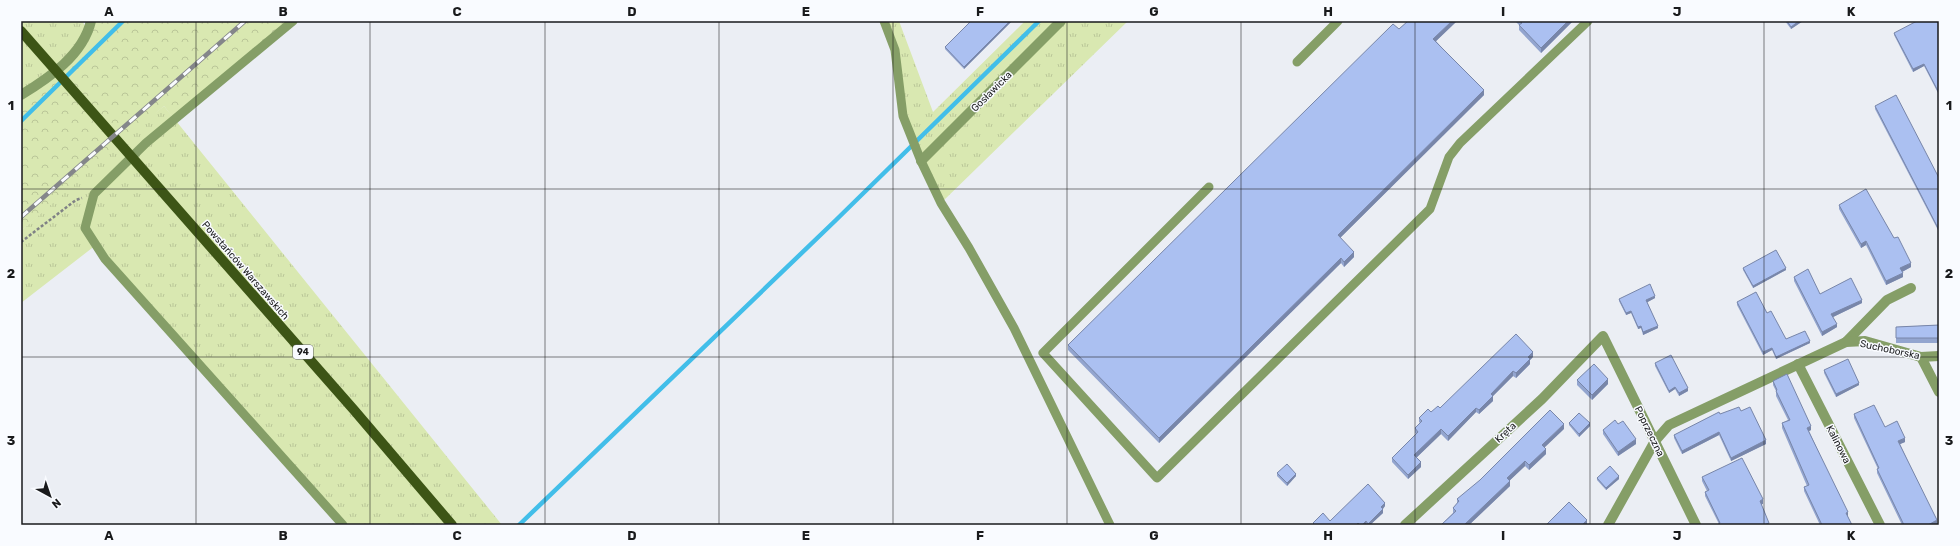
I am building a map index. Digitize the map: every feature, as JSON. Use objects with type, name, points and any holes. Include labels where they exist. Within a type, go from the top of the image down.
[{"type":"main road","name":"Powstańców Warszawskich","points":[[21,31],[354,410],[452,525]]},
{"type":"street","points":[[21,95],[49,76],[67,60],[88,30],[91,21]]},
{"type":"street","name":"Gosławicka","points":[[921,161],[1061,21]]},
{"type":"street","points":[[1846,342],[1887,300],[1911,288]]},
{"type":"street","name":"Poprzeczna","points":[[1603,336],[1696,525]]},
{"type":"street","name":"Kręta","points":[[1405,525],[1542,399],[1603,336]]},
{"type":"street","name":"Suchoborska","points":[[1608,525],[1655,441],[1669,425],[1846,342],[1864,342],[1921,357],[1939,356]]},
{"type":"street","points":[[1921,357],[1939,392]]},
{"type":"street","name":"Kalinowa","points":[[1798,364],[1880,525]]},
{"type":"lane","points":[[293,21],[146,143],[94,194],[85,228],[105,259],[343,525]]},
{"type":"lane","points":[[884,21],[894,50],[903,116],[921,161],[941,203],[969,248],[1014,328],[1110,525]]},
{"type":"lane","points":[[1297,62],[1338,21]]},
{"type":"lane","points":[[1209,187],[1043,353],[1157,478],[1430,209],[1449,157],[1460,143],[1588,21]]},
{"type":"path","points":[[21,242],[76,200],[94,194]]},
{"type":"green space","points":[[21,21],[82,21],[88,30],[78,48],[21,95]]},
{"type":"green space","points":[[91,21],[293,21],[174,119],[164,106],[21,231],[21,95],[67,60]]},
{"type":"green space","points":[[884,21],[899,21],[933,112],[1025,21],[1128,21],[941,203],[903,116],[895,50]]},
{"type":"green space","points":[[164,106],[502,525],[343,525],[96,245],[21,303],[21,231],[118,143]]},
{"type":"building","points":[[971,21],[1010,21],[964,67],[945,47]]},
{"type":"building","points":[[1408,21],[1452,21],[1433,39],[1484,90],[1338,235],[1354,252],[1344,262],[1341,258],[1159,438],[1068,345],[1393,24],[1399,29]]},
{"type":"building","points":[[1520,21],[1568,21],[1541,48],[1519,25],[1522,23]]},
{"type":"building","points":[[1787,21],[1799,21],[1791,27]]},
{"type":"building","points":[[1917,21],[1939,21],[1939,93],[1924,64],[1913,69],[1894,33]]},
{"type":"building","points":[[1896,95],[1939,178],[1939,230],[1875,106]]},
{"type":"building","points":[[1866,189],[1894,238],[1898,237],[1911,263],[1900,268],[1903,273],[1886,281],[1866,241],[1861,244],[1839,205]]},
{"type":"building","points":[[1776,250],[1786,268],[1753,286],[1743,268]]},
{"type":"building","points":[[1808,269],[1820,294],[1851,278],[1862,300],[1831,314],[1837,324],[1822,332],[1794,277]]},
{"type":"building","points":[[1650,284],[1655,296],[1646,300],[1658,326],[1643,332],[1641,326],[1638,327],[1631,311],[1626,313],[1619,299]]},
{"type":"building","points":[[1756,292],[1767,313],[1771,311],[1786,339],[1805,331],[1810,341],[1776,357],[1772,348],[1763,352],[1737,302]]},
{"type":"building","points":[[1939,325],[1939,338],[1896,338],[1896,327]]},
{"type":"building","points":[[1516,334],[1533,352],[1528,357],[1530,359],[1516,373],[1513,371],[1491,394],[1493,396],[1479,410],[1476,408],[1448,436],[1441,429],[1414,455],[1421,462],[1408,475],[1392,458],[1418,432],[1415,428],[1422,421],[1419,418],[1428,409],[1431,412],[1438,406],[1440,408]]},
{"type":"building","points":[[1671,355],[1688,388],[1679,393],[1675,387],[1669,391],[1655,363]]},
{"type":"building","points":[[1848,359],[1859,383],[1836,394],[1824,370]]},
{"type":"building","points":[[1594,364],[1608,379],[1592,395],[1577,380]]},
{"type":"building","points":[[1787,374],[1811,426],[1807,428],[1848,512],[1846,513],[1852,525],[1822,525],[1804,487],[1809,485],[1782,423],[1790,420],[1776,391],[1777,390],[1773,381]]},
{"type":"building","points":[[1874,405],[1885,427],[1897,421],[1905,438],[1898,441],[1937,520],[1928,525],[1904,525],[1877,469],[1879,468],[1854,414]]},
{"type":"building","points":[[1739,407],[1741,411],[1750,407],[1766,440],[1731,458],[1719,432],[1682,451],[1674,435],[1719,412],[1720,414]]},
{"type":"building","points":[[1550,410],[1564,424],[1542,445],[1546,449],[1529,465],[1525,461],[1507,478],[1510,481],[1464,525],[1441,525],[1456,511],[1453,508],[1459,501],[1457,499],[1480,480]]},
{"type":"building","points":[[1579,413],[1590,423],[1579,434],[1569,423]]},
{"type":"building","points":[[1615,420],[1618,424],[1623,421],[1636,439],[1618,452],[1603,430]]},
{"type":"building","points":[[1742,458],[1763,499],[1760,501],[1769,523],[1764,525],[1717,525],[1720,523],[1705,492],[1709,490],[1702,477]]},
{"type":"building","points":[[1287,464],[1296,474],[1287,483],[1277,473]]},
{"type":"building","points":[[1610,466],[1619,476],[1606,488],[1597,478]]},
{"type":"building","points":[[1368,484],[1385,503],[1381,507],[1383,509],[1368,524],[1366,521],[1362,525],[1358,523],[1356,525],[1315,525],[1313,523],[1323,513],[1330,521]]},
{"type":"building","points":[[1569,502],[1587,520],[1582,525],[1546,525]]},
{"type":"waterway","points":[[21,121],[123,21]]},
{"type":"waterway","points":[[519,525],[836,220],[1039,21]]},
{"type":"railway","points":[[21,217],[245,21]]}]
